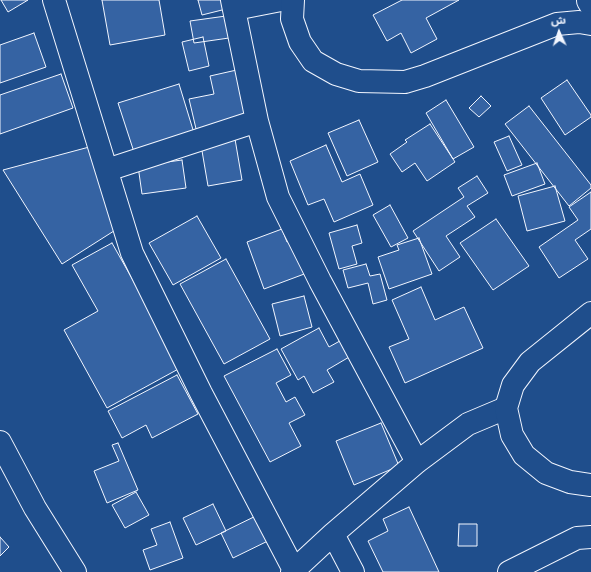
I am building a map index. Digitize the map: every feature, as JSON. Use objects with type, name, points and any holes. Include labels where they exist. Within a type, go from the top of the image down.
[{"type":"street","points":[[54,0],[132,253],[200,393],[293,571],[333,534],[417,462],[468,424],[506,408]]},
{"type":"street","points":[[281,0],[234,4],[258,121],[278,196],[320,281],[417,462]]},
{"type":"street","points":[[293,0],[292,19],[300,42],[313,61],[336,74],[359,81],[405,82],[433,73],[557,24],[579,22],[591,24]]},
{"type":"street","points":[[589,0],[588,2],[591,6]]},
{"type":"street","points":[[107,170],[258,121]]},
{"type":"street","points":[[591,313],[530,362],[513,385],[506,408],[512,435],[524,455],[546,473],[570,482],[591,485]]},
{"type":"street","points":[[0,442],[35,508],[74,572]]},
{"type":"street","points":[[333,534],[353,572]]},
{"type":"street","points":[[509,572],[577,538],[591,537]]},
{"type":"building","points":[[1,0],[28,0],[8,12]]},
{"type":"building","points":[[102,0],[159,0],[165,35],[110,45]]},
{"type":"building","points":[[198,0],[237,0],[238,6],[202,15]]},
{"type":"building","points":[[402,0],[459,0],[426,18],[437,39],[411,53],[401,33],[387,41],[373,15]]},
{"type":"building","points":[[226,16],[229,38],[194,43],[190,21]]},
{"type":"building","points":[[34,33],[46,67],[0,83],[0,45]]},
{"type":"building","points":[[203,37],[209,66],[189,71],[182,42]]},
{"type":"building","points":[[250,67],[262,119],[197,133],[189,99],[214,94],[210,76]]},
{"type":"building","points":[[61,74],[73,108],[0,134],[0,95]]},
{"type":"building","points":[[567,80],[591,117],[565,135],[541,98]]},
{"type":"building","points":[[179,84],[194,133],[134,152],[118,103]]},
{"type":"building","points":[[481,96],[491,106],[479,117],[469,108]]},
{"type":"building","points":[[446,100],[474,147],[453,159],[426,113]]},
{"type":"building","points":[[529,106],[591,185],[591,188],[569,206],[505,124]]},
{"type":"building","points":[[359,120],[378,162],[347,176],[328,133]]},
{"type":"building","points":[[430,124],[455,162],[427,181],[415,163],[402,172],[390,154],[407,142],[405,140]]},
{"type":"building","points":[[509,136],[522,165],[507,171],[494,142]]},
{"type":"building","points":[[235,139],[242,180],[208,186],[201,145]]},
{"type":"building","points":[[326,145],[342,182],[360,174],[373,205],[334,222],[324,199],[308,205],[290,161]]},
{"type":"building","points":[[93,146],[117,229],[62,264],[3,170]]},
{"type":"building","points":[[182,160],[186,188],[142,194],[138,166]]},
{"type":"building","points":[[537,163],[545,184],[512,196],[504,175]]},
{"type":"building","points":[[477,176],[488,193],[467,206],[475,217],[446,236],[460,257],[439,271],[413,231],[464,197],[458,188]]},
{"type":"building","points":[[555,186],[565,221],[527,231],[518,196]]},
{"type":"building","points":[[591,192],[591,229],[575,240],[588,259],[559,278],[539,247],[578,220],[569,207]]},
{"type":"building","points":[[390,205],[408,238],[391,247],[373,215]]},
{"type":"building","points":[[197,216],[221,258],[173,285],[149,243]]},
{"type":"building","points":[[496,219],[529,266],[493,290],[460,243]]},
{"type":"building","points":[[357,225],[362,243],[352,246],[357,264],[339,269],[329,233]]},
{"type":"building","points":[[282,229],[287,242],[302,237],[315,270],[264,289],[247,242]]},
{"type":"building","points":[[419,238],[432,274],[389,289],[378,257],[399,250],[397,245]]},
{"type":"building","points":[[112,243],[182,367],[107,408],[64,330],[98,311],[72,265]]},
{"type":"building","points":[[226,259],[270,339],[224,364],[180,284]]},
{"type":"building","points":[[366,264],[370,276],[380,274],[387,300],[373,304],[368,283],[348,288],[343,270]]},
{"type":"building","points":[[421,287],[435,320],[464,307],[483,348],[405,383],[389,347],[409,339],[392,300]]},
{"type":"building","points":[[304,296],[312,327],[280,336],[272,304]]},
{"type":"building","points":[[319,328],[329,347],[347,337],[356,353],[327,370],[334,382],[313,393],[304,376],[298,380],[281,349]]},
{"type":"building","points":[[277,349],[291,375],[276,383],[286,402],[295,397],[305,415],[289,423],[301,446],[270,462],[224,376]]},
{"type":"building","points":[[177,375],[198,414],[152,438],[146,425],[122,438],[108,411]]},
{"type":"building","points":[[381,423],[399,466],[354,485],[336,441]]},
{"type":"building","points":[[118,443],[138,490],[107,503],[94,471],[119,461],[112,445]]},
{"type":"building","points":[[136,492],[149,515],[125,528],[112,505]]},
{"type":"building","points":[[213,504],[226,531],[196,545],[183,518]]},
{"type":"building","points":[[409,507],[439,572],[383,572],[368,541],[388,531],[383,519]]},
{"type":"building","points":[[264,512],[276,537],[233,558],[221,533]]},
{"type":"building","points":[[170,522],[183,558],[150,570],[143,550],[157,545],[151,529]]},
{"type":"building","points":[[459,524],[477,524],[477,546],[458,546]]},
{"type":"building","points":[[0,537],[9,547],[0,556]]}]
